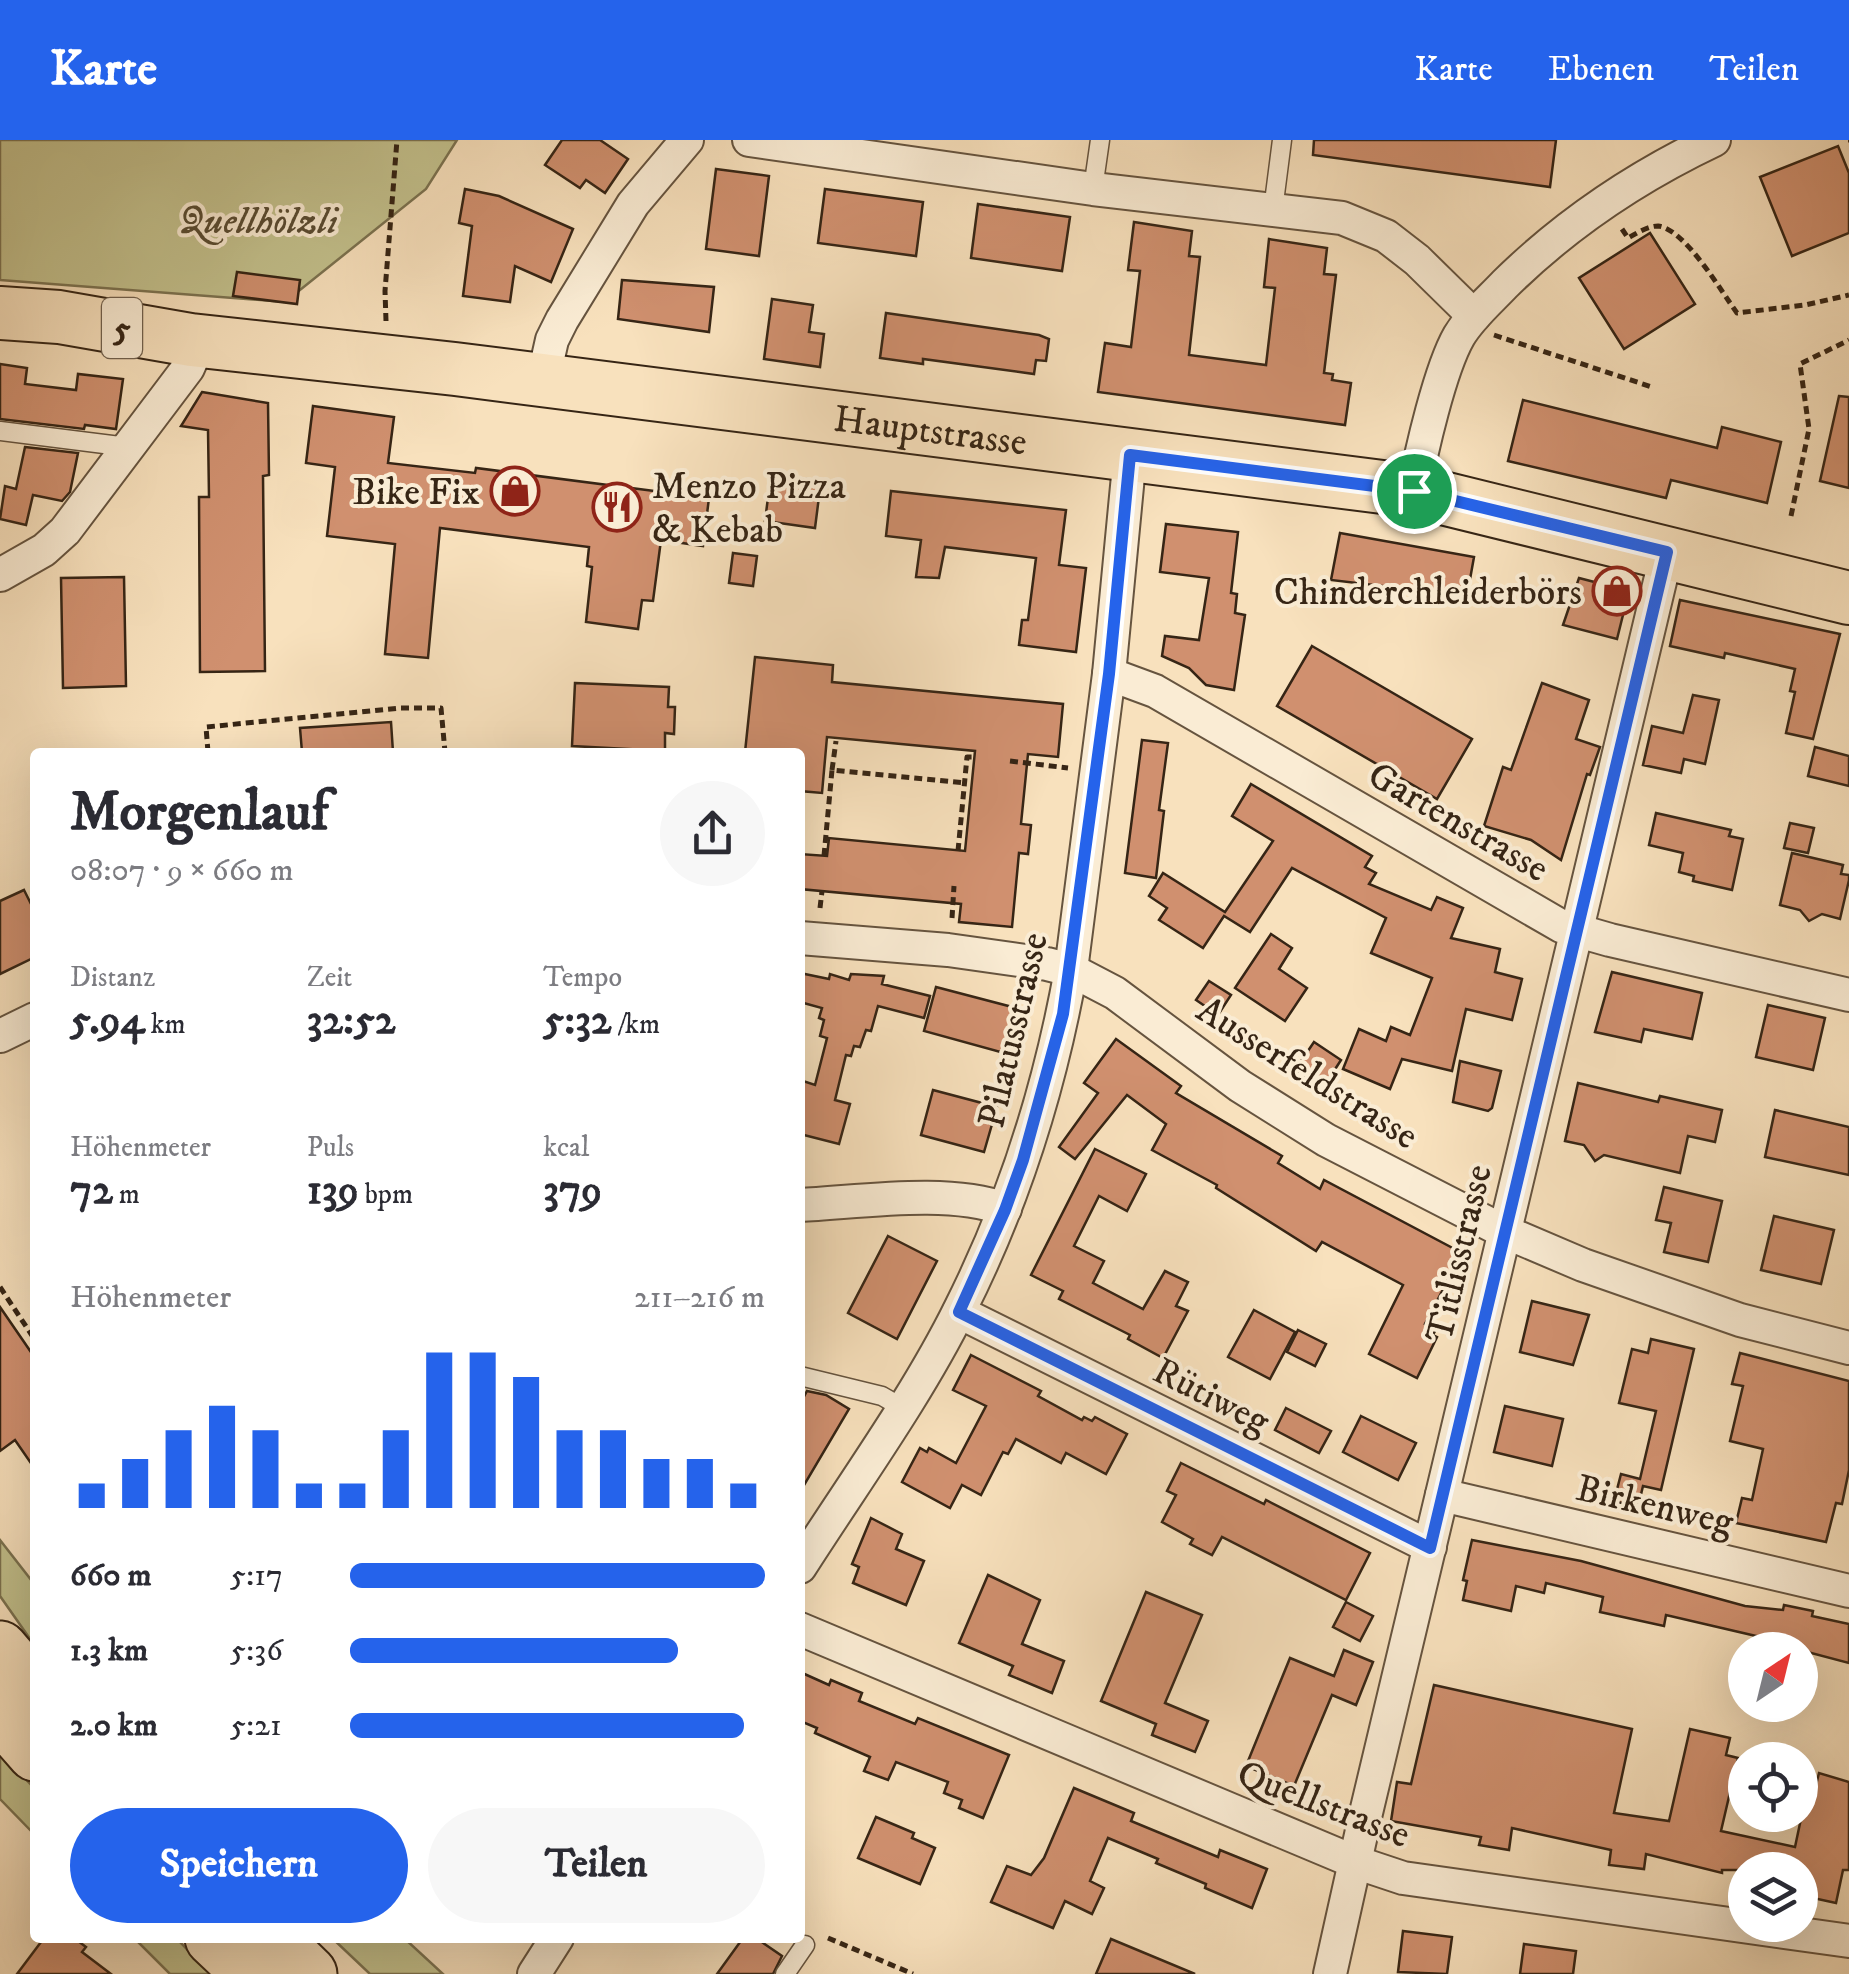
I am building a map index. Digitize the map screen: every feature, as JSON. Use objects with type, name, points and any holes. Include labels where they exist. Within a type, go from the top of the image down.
[{"type":"highway","points":[[0,1649],[30,1684]]},
{"type":"highway","points":[[0,1713],[30,1748]]},
{"type":"highway","points":[[218,1943],[251,1974]]},
{"type":"highway","points":[[277,1943],[310,1974]]},
{"type":"main road","name":"Hauptstrasse","points":[[0,314],[60,317],[191,340],[543,380],[1414,491],[1849,598]]},
{"type":"street","points":[[543,380],[552,340],[562,320],[633,204],[687,140]]},
{"type":"street","points":[[748,140],[1342,218],[1386,236],[1418,260],[1474,316]]},
{"type":"street","points":[[1414,491],[1444,375],[1458,338],[1474,316],[1549,243],[1589,211],[1714,140]]},
{"type":"street","points":[[0,575],[44,550],[65,531],[188,368],[192,359],[191,340]]},
{"type":"street","name":"Pilatusstrasse","points":[[805,1559],[959,1312],[1005,1210],[1043,1091],[1071,970],[1109,674],[1130,455]]},
{"type":"street","name":"Titlisstrasse","points":[[1330,1974],[1667,552]]},
{"type":"street","name":"Gartenstrasse","points":[[1109,674],[1143,684],[1576,932],[1849,995]]},
{"type":"street","name":"Ausserfeldstrasse","points":[[805,938],[948,950],[1071,970],[1115,993],[1240,1086],[1326,1140],[1504,1232],[1583,1265],[1740,1320],[1849,1348]]},
{"type":"street","points":[[0,1036],[30,1021]]},
{"type":"street","points":[[805,1205],[952,1198],[984,1201],[1005,1210]]},
{"type":"street","name":"Rütiweg","points":[[959,1312],[1430,1548]]},
{"type":"street","name":"Birkenweg","points":[[1442,1495],[1849,1591]]},
{"type":"street","name":"Quellstrasse","points":[[805,1631],[1355,1862],[1403,1878],[1849,1941]]},
{"type":"street","points":[[534,1974],[555,1943]]},
{"type":"lane","points":[[1093,188],[1100,140]]},
{"type":"lane","points":[[1272,210],[1282,140]]},
{"type":"lane","points":[[0,431],[128,447]]},
{"type":"lane","points":[[805,1377],[882,1396],[901,1407]]},
{"type":"lane","points":[[785,1974],[812,1940]]},
{"type":"path","points":[[380,363],[386,332],[385,291],[397,140]]},
{"type":"path","points":[[1642,231],[1652,226],[1663,227],[1680,237],[1737,313],[1849,295]]},
{"type":"path","points":[[1474,316],[1496,338],[1652,387]]},
{"type":"path","points":[[1791,516],[1808,429],[1800,364],[1849,340]]},
{"type":"path","points":[[208,748],[206,727],[400,708],[441,708],[445,748]]},
{"type":"path","points":[[824,856],[836,740]]},
{"type":"path","points":[[958,850],[967,756],[974,757]]},
{"type":"path","points":[[1010,761],[1096,771]]},
{"type":"path","points":[[832,770],[964,783]]},
{"type":"path","points":[[0,1289],[30,1333]]},
{"type":"path","points":[[812,1940],[913,1974]]},
{"type":"green space","name":"Quellhölzli","points":[[0,140],[457,140],[426,189],[285,302],[0,280]]},
{"type":"green space","points":[[0,1540],[30,1579],[30,1639],[0,1596]]},
{"type":"green space","points":[[0,1752],[30,1784],[30,1830],[0,1799]]},
{"type":"green space","points":[[139,1943],[181,1943],[211,1974],[170,1974]]},
{"type":"green space","points":[[337,1943],[409,1943],[443,1974],[370,1974]]},
{"type":"building","points":[[562,140],[600,140],[628,159],[605,193],[586,180],[580,188],[545,165]]},
{"type":"building","points":[[1314,140],[1556,140],[1550,187],[1313,155]]},
{"type":"building","points":[[1838,146],[1849,173],[1849,233],[1792,256],[1760,177]]},
{"type":"building","points":[[716,169],[769,176],[759,256],[706,249]]},
{"type":"building","points":[[465,189],[499,196],[573,229],[551,282],[515,266],[510,302],[463,296],[472,226],[459,223]]},
{"type":"building","points":[[825,189],[923,202],[916,256],[818,243]]},
{"type":"building","points":[[978,204],[1070,217],[1062,271],[971,258]]},
{"type":"building","points":[[1134,222],[1192,231],[1189,256],[1200,257],[1189,355],[1266,365],[1275,288],[1264,287],[1269,239],[1327,248],[1324,274],[1336,275],[1324,373],[1333,374],[1332,380],[1351,383],[1345,425],[1098,392],[1105,343],[1131,347],[1140,271],[1128,270]]},
{"type":"building","points":[[1650,233],[1695,304],[1624,349],[1579,278]]},
{"type":"building","points":[[237,272],[300,280],[297,304],[233,296]]},
{"type":"building","points":[[622,280],[714,287],[709,332],[618,319]]},
{"type":"building","points":[[772,299],[813,305],[809,332],[824,334],[820,367],[764,359]]},
{"type":"building","points":[[886,313],[1039,335],[1049,339],[1046,361],[1036,360],[1034,374],[923,359],[923,364],[880,358]]},
{"type":"building","points":[[0,364],[27,368],[25,384],[76,390],[78,374],[123,379],[116,429],[0,419]]},
{"type":"building","points":[[202,392],[268,403],[269,475],[263,476],[265,671],[200,672],[199,497],[209,497],[208,430],[181,426]]},
{"type":"building","points":[[1839,396],[1849,397],[1849,488],[1820,481]]},
{"type":"building","points":[[1523,400],[1717,448],[1722,427],[1781,442],[1767,503],[1671,480],[1666,498],[1508,461]]},
{"type":"building","points":[[313,406],[394,417],[388,463],[475,473],[476,468],[709,498],[703,546],[661,540],[653,601],[642,600],[638,629],[586,622],[592,567],[587,566],[589,547],[440,528],[428,658],[385,654],[395,544],[327,536],[335,467],[306,463]]},
{"type":"building","points":[[25,447],[78,453],[70,492],[62,501],[33,495],[26,525],[0,519],[5,486],[16,489]]},
{"type":"building","points":[[771,474],[821,481],[815,528],[765,521]]},
{"type":"building","points":[[891,491],[1066,510],[1059,565],[1086,568],[1076,652],[1019,645],[1022,620],[1028,620],[1036,558],[945,547],[939,578],[916,577],[921,540],[886,536]]},
{"type":"building","points":[[1166,524],[1238,532],[1231,593],[1237,594],[1235,613],[1245,615],[1234,690],[1206,685],[1189,668],[1162,656],[1165,636],[1199,640],[1209,578],[1160,572]]},
{"type":"building","points":[[1340,533],[1474,557],[1467,596],[1331,580]]},
{"type":"building","points":[[733,553],[757,556],[753,586],[729,583]]},
{"type":"building","points":[[124,577],[126,686],[63,688],[61,578]]},
{"type":"building","points":[[1579,578],[1629,591],[1617,639],[1563,625]]},
{"type":"building","points":[[1680,600],[1840,634],[1813,739],[1786,733],[1795,692],[1790,691],[1795,669],[1725,653],[1724,658],[1670,646]]},
{"type":"building","points":[[1312,646],[1472,739],[1437,799],[1277,706]]},
{"type":"building","points":[[755,657],[833,665],[832,682],[1063,704],[1058,757],[1028,754],[1021,824],[1031,825],[1028,854],[1019,853],[1012,927],[959,922],[961,904],[805,889],[805,854],[827,856],[829,838],[965,851],[975,751],[827,737],[822,793],[805,791],[805,748],[745,748]]},
{"type":"building","points":[[575,683],[669,687],[668,707],[675,707],[674,734],[665,733],[665,748],[572,746]]},
{"type":"building","points":[[1542,683],[1589,700],[1576,739],[1600,747],[1590,775],[1587,774],[1561,860],[1531,840],[1484,826],[1503,767],[1511,770]]},
{"type":"building","points":[[1693,695],[1719,700],[1705,764],[1684,759],[1681,773],[1643,765],[1652,726],[1683,733]]},
{"type":"building","points":[[391,722],[393,748],[302,748],[300,728]]},
{"type":"building","points":[[1142,740],[1168,743],[1159,810],[1164,811],[1156,878],[1125,873]]},
{"type":"building","points":[[1815,747],[1849,756],[1849,786],[1808,776]]},
{"type":"building","points":[[1251,784],[1372,856],[1365,867],[1376,873],[1369,884],[1431,910],[1437,897],[1463,908],[1451,938],[1500,949],[1495,972],[1522,979],[1512,1020],[1466,1009],[1452,1071],[1402,1059],[1390,1089],[1343,1069],[1359,1029],[1386,1041],[1391,1027],[1410,1035],[1432,978],[1371,953],[1386,918],[1292,868],[1250,932],[1224,916],[1203,948],[1159,920],[1167,908],[1149,896],[1163,873],[1225,912],[1273,841],[1232,816]]},
{"type":"building","points":[[1656,813],[1731,830],[1729,836],[1743,839],[1732,890],[1693,881],[1694,876],[1679,872],[1683,853],[1649,845]]},
{"type":"building","points":[[1790,823],[1814,828],[1808,853],[1784,848]]},
{"type":"building","points":[[1792,853],[1843,865],[1841,874],[1849,875],[1849,880],[1840,919],[1822,914],[1809,921],[1800,910],[1780,905]]},
{"type":"building","points":[[24,890],[30,902],[30,959],[0,974],[0,901]]},
{"type":"building","points":[[1271,934],[1292,948],[1279,969],[1307,988],[1285,1021],[1235,988]]},
{"type":"building","points":[[1612,972],[1702,993],[1692,1039],[1644,1029],[1641,1042],[1595,1032]]},
{"type":"building","points":[[805,974],[829,979],[830,974],[849,980],[851,974],[884,976],[882,984],[930,996],[924,1018],[878,1006],[871,1031],[866,1030],[860,1047],[854,1046],[851,1056],[846,1055],[835,1100],[850,1104],[839,1144],[805,1135],[805,1082],[815,1085],[827,1038],[820,1036],[822,1008],[805,1003]]},
{"type":"building","points":[[1209,981],[1231,995],[1218,1015],[1196,1000]]},
{"type":"building","points":[[936,987],[1016,1008],[1004,1053],[924,1031]]},
{"type":"building","points":[[1768,1005],[1825,1018],[1813,1070],[1756,1057]]},
{"type":"building","points":[[1116,1039],[1181,1086],[1176,1093],[1282,1156],[1278,1163],[1320,1189],[1324,1180],[1462,1253],[1425,1324],[1436,1329],[1433,1335],[1437,1337],[1417,1378],[1369,1354],[1403,1285],[1322,1242],[1316,1251],[1216,1188],[1217,1185],[1152,1150],[1166,1124],[1127,1095],[1075,1159],[1059,1147],[1098,1093],[1084,1083]]},
{"type":"building","points":[[1314,1042],[1341,1060],[1323,1088],[1295,1070]]},
{"type":"building","points":[[1460,1061],[1501,1071],[1488,1111],[1453,1102]]},
{"type":"building","points":[[1578,1083],[1658,1102],[1660,1096],[1722,1110],[1715,1142],[1688,1136],[1680,1173],[1604,1155],[1595,1161],[1584,1145],[1565,1141]]},
{"type":"building","points":[[933,1090],[997,1107],[984,1152],[921,1135]]},
{"type":"building","points":[[1775,1110],[1849,1127],[1849,1175],[1765,1157]]},
{"type":"building","points":[[1095,1149],[1146,1174],[1127,1211],[1099,1196],[1074,1246],[1104,1261],[1093,1283],[1143,1309],[1165,1271],[1188,1282],[1176,1306],[1188,1311],[1163,1358],[1128,1339],[1130,1335],[1059,1299],[1063,1291],[1031,1275]]},
{"type":"building","points":[[1664,1187],[1722,1201],[1708,1262],[1664,1252],[1671,1223],[1656,1220]]},
{"type":"building","points":[[1774,1216],[1834,1230],[1821,1284],[1761,1270]]},
{"type":"building","points":[[888,1236],[937,1261],[897,1339],[848,1313]]},
{"type":"building","points":[[1532,1301],[1589,1315],[1573,1365],[1520,1352]]},
{"type":"building","points":[[0,1307],[30,1351],[30,1462],[15,1440],[0,1451]]},
{"type":"building","points":[[1254,1310],[1295,1332],[1270,1379],[1228,1357]]},
{"type":"building","points":[[1298,1330],[1326,1344],[1315,1366],[1287,1352]]},
{"type":"building","points":[[1651,1339],[1694,1349],[1661,1490],[1643,1486],[1638,1507],[1614,1501],[1621,1474],[1640,1479],[1656,1411],[1619,1403],[1632,1349],[1648,1353]]},
{"type":"building","points":[[1740,1353],[1849,1381],[1849,1470],[1842,1504],[1836,1503],[1826,1542],[1736,1523],[1742,1498],[1752,1500],[1763,1449],[1730,1441],[1743,1386],[1732,1384]]},
{"type":"building","points":[[971,1355],[1041,1391],[1038,1396],[1082,1420],[1084,1417],[1092,1421],[1095,1417],[1127,1434],[1106,1474],[1066,1453],[1061,1463],[1016,1439],[1008,1454],[1003,1452],[981,1495],[962,1485],[950,1508],[902,1482],[920,1448],[927,1452],[929,1448],[956,1463],[986,1406],[953,1390]]},
{"type":"building","points":[[807,1391],[826,1395],[849,1409],[805,1484]]},
{"type":"building","points":[[1505,1406],[1563,1419],[1552,1466],[1494,1452]]},
{"type":"building","points":[[1286,1408],[1331,1431],[1319,1453],[1275,1430]]},
{"type":"building","points":[[1361,1416],[1416,1443],[1398,1480],[1343,1452]]},
{"type":"building","points":[[1181,1463],[1264,1504],[1266,1500],[1370,1553],[1346,1600],[1222,1537],[1212,1555],[1162,1522],[1176,1495],[1167,1491]]},
{"type":"building","points":[[871,1518],[902,1534],[896,1549],[924,1561],[906,1605],[853,1583],[859,1567],[852,1564]]},
{"type":"building","points":[[1472,1540],[1581,1561],[1745,1606],[1783,1610],[1784,1605],[1849,1624],[1849,1663],[1818,1655],[1818,1632],[1739,1632],[1666,1615],[1664,1626],[1600,1612],[1603,1597],[1546,1583],[1544,1593],[1516,1586],[1511,1611],[1463,1600],[1467,1581],[1463,1580]]},
{"type":"building","points":[[988,1575],[1040,1600],[1022,1644],[1064,1661],[1052,1693],[1009,1675],[1013,1666],[959,1643]]},
{"type":"building","points":[[1146,1592],[1202,1615],[1165,1703],[1208,1721],[1195,1752],[1152,1735],[1156,1724],[1101,1701]]},
{"type":"building","points":[[1346,1602],[1373,1616],[1360,1641],[1333,1627]]},
{"type":"building","points":[[1344,1650],[1373,1662],[1356,1705],[1332,1695],[1294,1786],[1246,1766],[1290,1658],[1334,1676]]},
{"type":"building","points":[[805,1674],[862,1693],[859,1701],[915,1724],[918,1718],[1009,1755],[983,1818],[959,1808],[962,1800],[944,1793],[948,1782],[896,1762],[888,1780],[864,1771],[870,1757],[815,1733],[817,1728],[805,1723]]},
{"type":"building","points":[[1434,1685],[1632,1729],[1614,1813],[1669,1821],[1690,1729],[1730,1738],[1726,1755],[1728,1801],[1721,1831],[1795,1847],[1798,1832],[1818,1832],[1819,1773],[1849,1782],[1849,1870],[1843,1870],[1836,1903],[1818,1899],[1818,1852],[1728,1852],[1728,1870],[1722,1873],[1646,1854],[1644,1869],[1609,1865],[1611,1850],[1512,1828],[1509,1850],[1479,1845],[1481,1837],[1391,1821],[1397,1782],[1411,1784]]},
{"type":"building","points":[[1074,1788],[1134,1813],[1131,1821],[1218,1857],[1220,1850],[1267,1869],[1252,1908],[1108,1838],[1090,1881],[1104,1888],[1092,1914],[1065,1901],[1053,1928],[991,1902],[1007,1866],[1031,1875],[1044,1858]]},
{"type":"building","points":[[876,1817],[914,1833],[912,1838],[935,1848],[920,1884],[858,1858]]},
{"type":"building","points":[[1403,1931],[1452,1937],[1447,1974],[1398,1972]]},
{"type":"building","points":[[1111,1939],[1195,1974],[1096,1974]]},
{"type":"building","points":[[40,1943],[81,1943],[86,1947],[82,1952],[111,1974],[17,1974]]},
{"type":"building","points":[[739,1943],[763,1943],[782,1956],[773,1974],[717,1974]]},
{"type":"building","points":[[1524,1944],[1576,1951],[1573,1974],[1520,1974]]},
{"type":"place","name":"Bike Fix","points":[[515,491]]},
{"type":"place","name":"Menzo Pizza & Kebab","points":[[617,507]]},
{"type":"place","name":"Chinderchleiderbörs","points":[[1617,591]]},
{"type":"route","points":[[1130,455],[1414,491],[1667,552],[1430,1548],[959,1312],[1023,1160],[1063,1014],[1109,674],[1130,455]]}]
